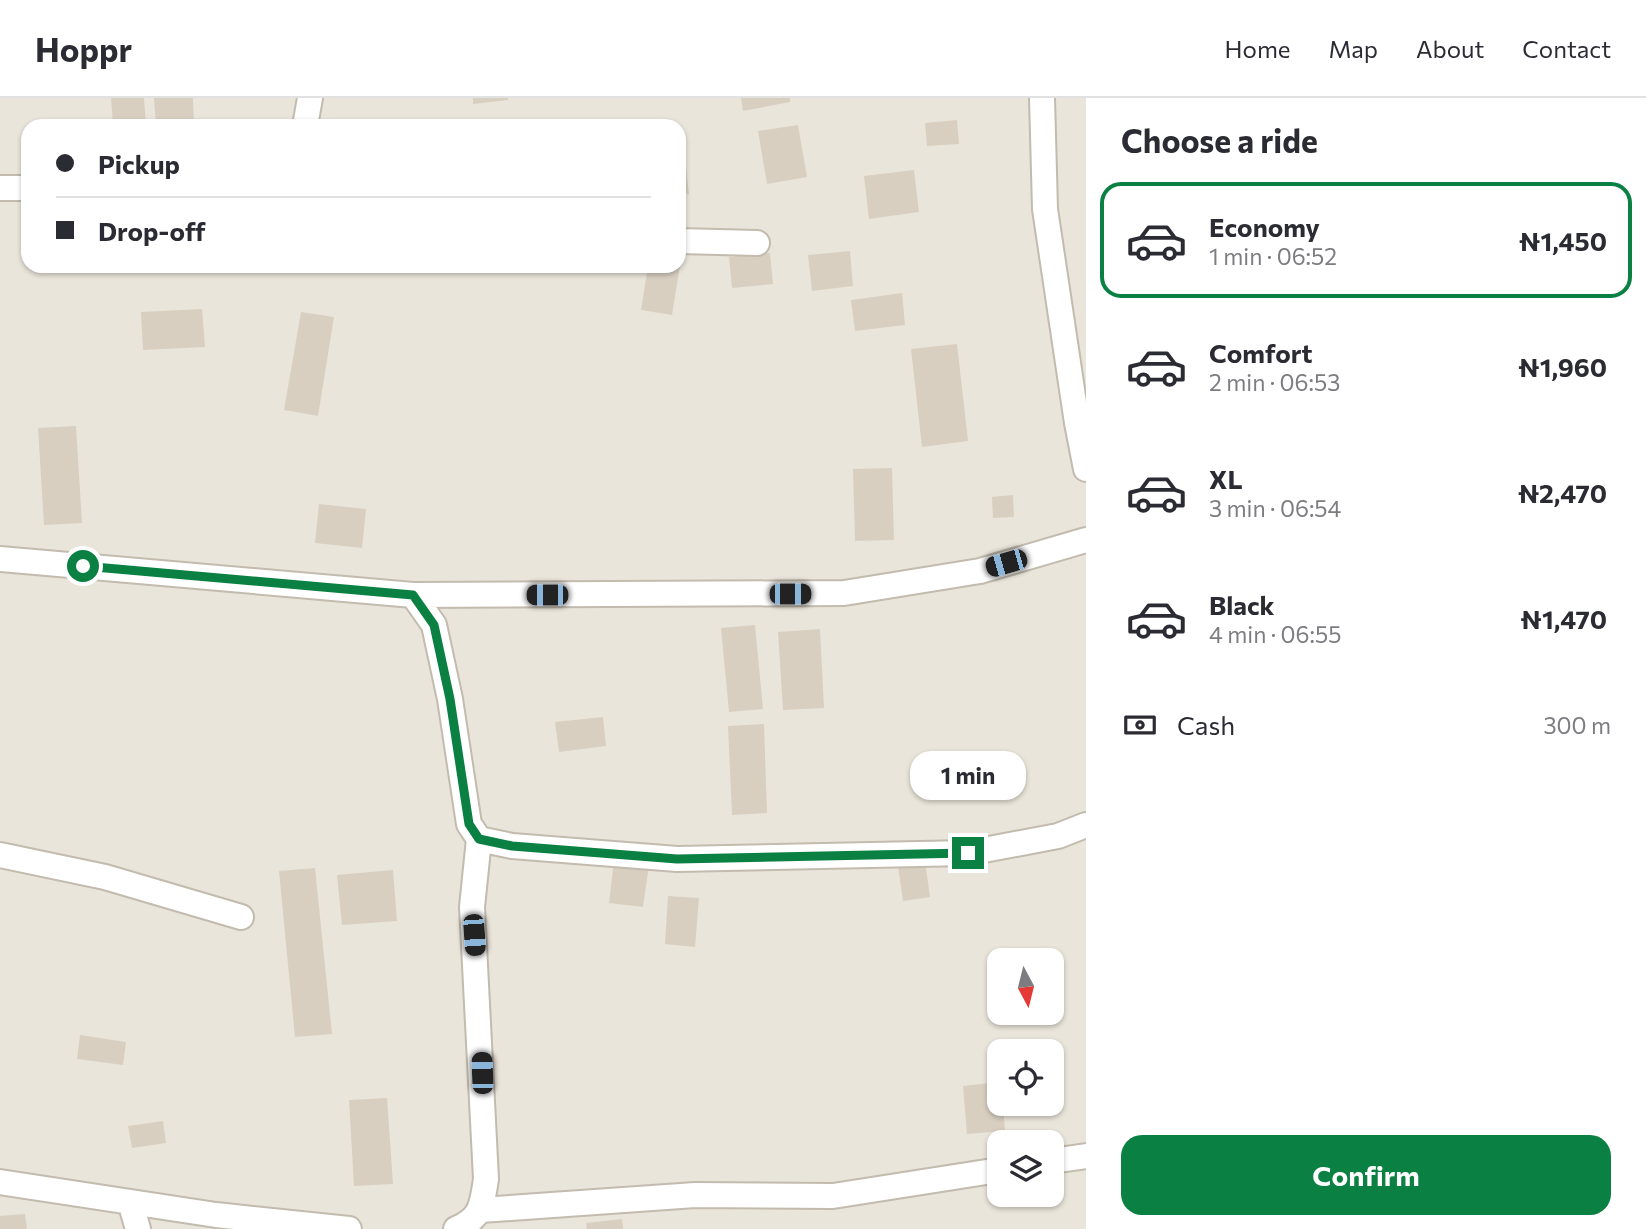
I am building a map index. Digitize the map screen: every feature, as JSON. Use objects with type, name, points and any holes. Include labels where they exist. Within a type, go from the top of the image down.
[{"type":"street","points":[[306,119],[310,98]]},
{"type":"street","points":[[1042,98],[1045,209],[1086,469]]},
{"type":"street","points":[[0,188],[21,188]]},
{"type":"street","points":[[686,241],[757,243]]},
{"type":"street","points":[[0,559],[413,595],[844,593],[980,571],[1086,540]]},
{"type":"street","points":[[413,595],[434,625],[450,699],[469,824],[479,839],[472,907],[486,1179],[481,1210],[467,1224],[456,1229]]},
{"type":"street","points":[[479,839],[512,846],[677,859],[968,853],[1058,836],[1086,825]]},
{"type":"street","points":[[0,855],[106,877],[241,917]]},
{"type":"street","points":[[1064,1159],[1086,1156]]},
{"type":"street","points":[[481,1210],[695,1195],[833,1196],[987,1172]]},
{"type":"street","points":[[0,1182],[216,1214],[349,1229]]},
{"type":"street","points":[[130,1202],[138,1229]]},
{"type":"shaded area","points":[[0,98],[1086,98],[1086,1229],[0,1229]]},
{"type":"building","points":[[111,98],[144,98],[146,119],[112,119]]},
{"type":"building","points":[[154,98],[193,98],[194,119],[156,119]]},
{"type":"building","points":[[473,98],[508,98],[508,100],[473,104]]},
{"type":"building","points":[[741,98],[790,98],[790,102],[743,111]]},
{"type":"building","points":[[957,120],[959,144],[927,146],[925,123]]},
{"type":"building","points":[[798,125],[807,177],[767,184],[758,131]]},
{"type":"building","points":[[686,169],[689,194],[686,194]]},
{"type":"building","points":[[914,170],[919,212],[869,219],[864,176]]},
{"type":"building","points":[[850,251],[853,286],[812,291],[808,255]]},
{"type":"building","points":[[770,253],[773,284],[732,288],[729,257]]},
{"type":"building","points":[[647,273],[679,273],[672,315],[641,310]]},
{"type":"building","points":[[902,293],[905,325],[855,331],[851,300]]},
{"type":"building","points":[[202,309],[205,347],[143,350],[141,312]]},
{"type":"building","points":[[301,312],[334,317],[318,416],[284,410]]},
{"type":"building","points":[[957,344],[968,441],[922,447],[911,349]]},
{"type":"building","points":[[76,426],[82,523],[44,525],[38,428]]},
{"type":"building","points":[[892,468],[894,540],[855,541],[853,469]]},
{"type":"building","points":[[1013,495],[1014,517],[993,518],[992,497]]},
{"type":"building","points":[[319,504],[366,509],[362,548],[315,543]]},
{"type":"building","points":[[755,625],[763,709],[729,712],[721,628]]},
{"type":"building","points":[[820,629],[824,708],[783,710],[778,632]]},
{"type":"building","points":[[603,717],[606,746],[559,752],[555,722]]},
{"type":"building","points":[[764,724],[767,813],[732,815],[728,726]]},
{"type":"building","points":[[614,861],[649,865],[643,907],[609,903]]},
{"type":"building","points":[[925,861],[930,897],[903,901],[898,866]]},
{"type":"building","points":[[315,868],[332,1034],[295,1037],[279,871]]},
{"type":"building","points":[[393,870],[397,921],[342,925],[337,875]]},
{"type":"building","points":[[668,896],[699,898],[695,947],[665,944]]},
{"type":"building","points":[[80,1035],[126,1042],[123,1065],[77,1059]]},
{"type":"building","points":[[987,1083],[987,1116],[1004,1116],[1005,1130],[967,1134],[963,1086]]},
{"type":"building","points":[[387,1098],[393,1184],[354,1186],[349,1100]]},
{"type":"building","points":[[163,1121],[166,1143],[132,1148],[128,1126]]},
{"type":"building","points":[[25,1214],[27,1229],[0,1229],[0,1216]]},
{"type":"building","points":[[622,1219],[623,1229],[587,1229],[586,1223]]},
{"type":"route","points":[[83,566],[413,595],[434,625],[450,699],[469,824],[479,839],[512,846],[677,859],[968,853]]}]
